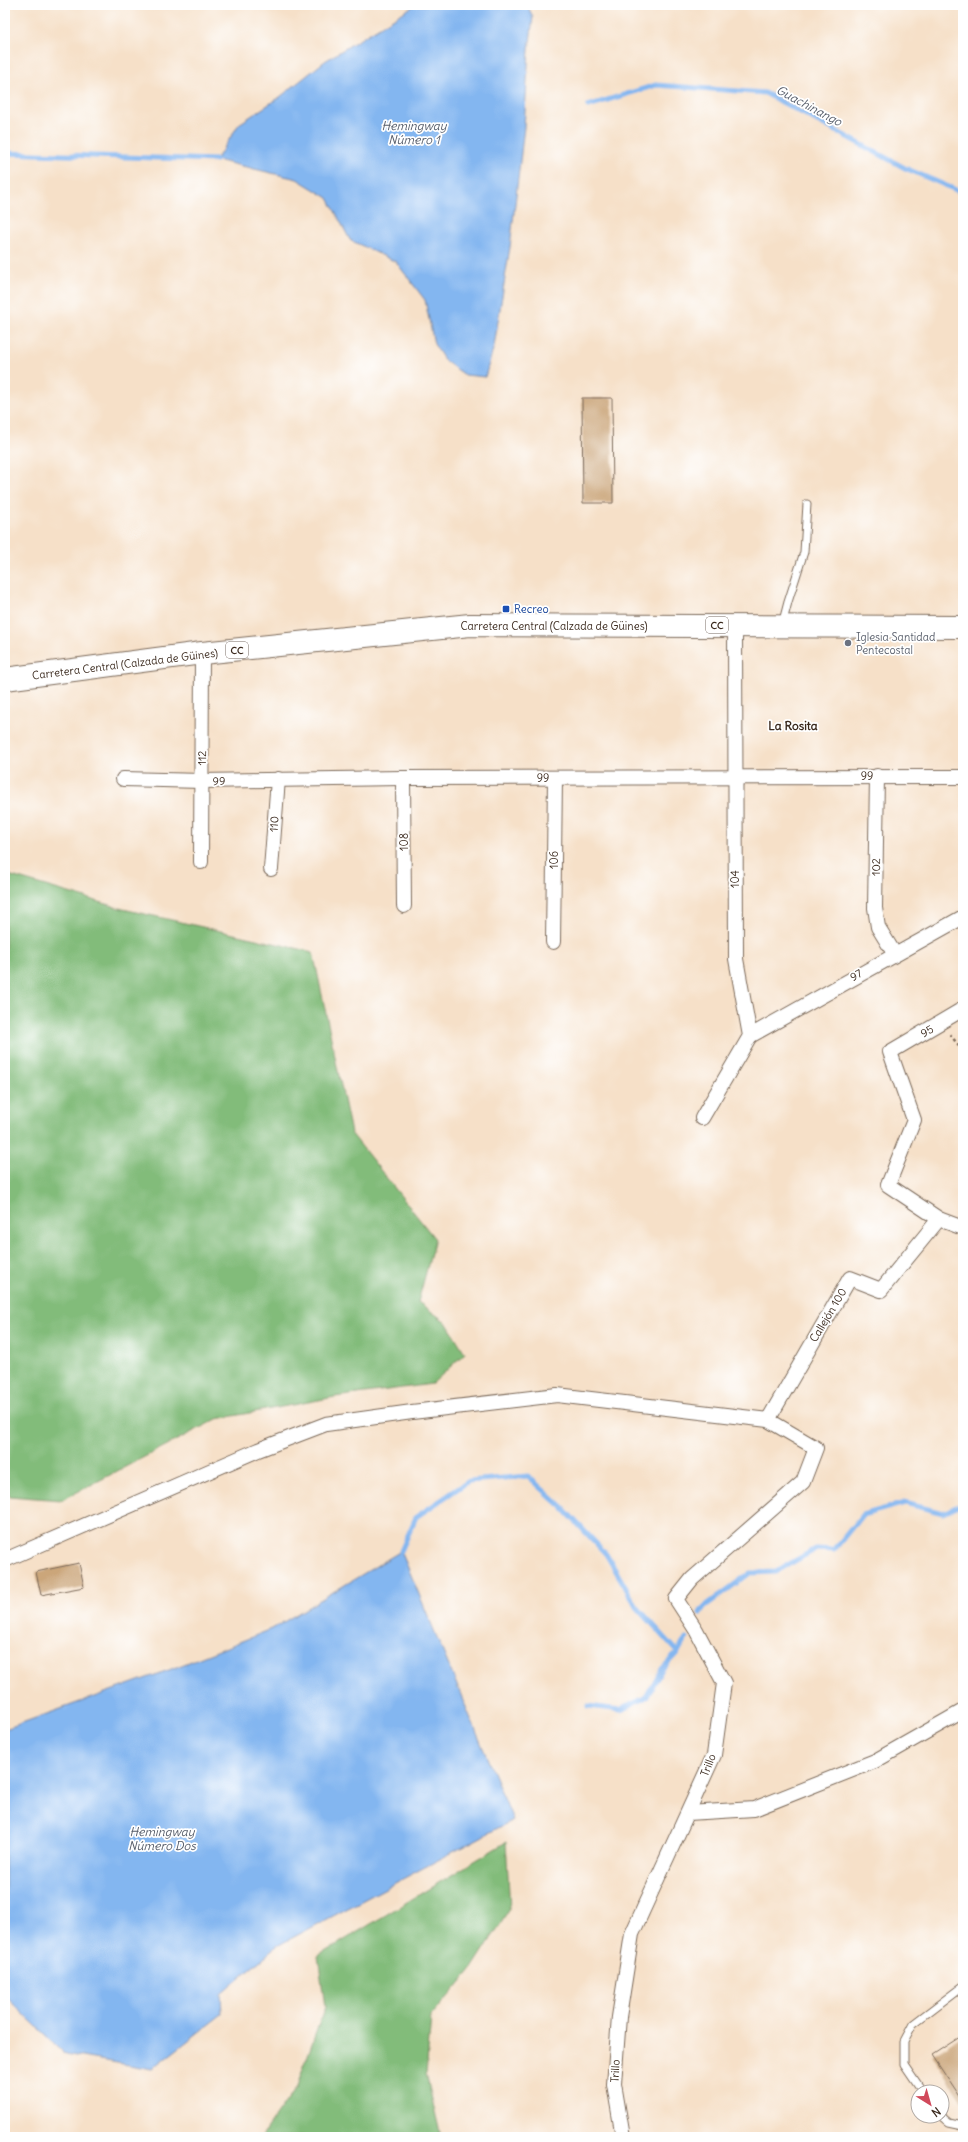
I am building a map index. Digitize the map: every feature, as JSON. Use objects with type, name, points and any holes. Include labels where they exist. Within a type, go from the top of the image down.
[{"type":"main road","name":"Carretera Central (Calzada de Güines)","points":[[5,679],[202,653],[470,625],[782,625],[963,627]]},
{"type":"street","name":"104","points":[[735,625],[736,959],[750,1036]]},
{"type":"street","name":"112","points":[[202,653],[202,862]]},
{"type":"street","name":"99","points":[[123,779],[202,781],[278,779],[735,776],[963,777]]},
{"type":"street","name":"102","points":[[877,776],[875,908],[878,927],[894,953]]},
{"type":"street","name":"108","points":[[404,778],[404,906]]},
{"type":"street","name":"106","points":[[553,942],[554,778]]},
{"type":"street","name":"110","points":[[271,869],[278,779]]},
{"type":"street","name":"97","points":[[750,1036],[894,953],[963,917]]},
{"type":"street","name":"95","points":[[939,1219],[888,1185],[914,1120],[890,1052],[963,1010]]},
{"type":"street","points":[[702,1118],[750,1036]]},
{"type":"street","points":[[939,1219],[963,1228]]},
{"type":"street","name":"Callejón 100","points":[[768,1420],[850,1278],[880,1290],[939,1219]]},
{"type":"street","points":[[5,1560],[258,1450],[326,1424],[557,1395],[768,1420]]},
{"type":"street","name":"Trillo","points":[[623,2137],[614,2084],[620,2017],[632,1934],[714,1755],[724,1683],[696,1630],[676,1599],[692,1579],[802,1482],[816,1448],[768,1420]]},
{"type":"street","points":[[688,1813],[754,1809],[874,1761],[963,1711]]},
{"type":"lane","points":[[782,625],[804,552],[807,504]]},
{"type":"lane","points":[[918,2084],[904,2064],[904,2041],[913,2024],[963,1986]]},
{"type":"lane","points":[[950,2122],[963,2125]]},
{"type":"path","points":[[941,1023],[963,1052]]},
{"type":"green space","points":[[5,874],[123,909],[313,952],[351,1133],[435,1239],[418,1302],[446,1322],[465,1353],[432,1384],[335,1397],[217,1419],[62,1500],[9,1496],[5,1481]]},
{"type":"green space","points":[[506,1842],[510,1909],[471,1970],[431,2017],[426,2074],[441,2137],[261,2137],[297,2086],[325,2007],[318,1956]]},
{"type":"water","name":"Hemingway Número 1","points":[[415,5],[527,5],[533,17],[529,50],[524,127],[510,247],[494,346],[485,377],[465,375],[445,361],[434,344],[425,300],[396,262],[350,240],[328,198],[297,179],[216,160],[239,124],[280,97],[325,61]]},
{"type":"water","name":"Hemingway Número Dos","points":[[401,1551],[513,1820],[277,1946],[221,1994],[222,2014],[152,2069],[65,2054],[5,1996],[5,1729],[169,1670],[272,1629]]},
{"type":"building","points":[[582,398],[612,398],[613,503],[583,503]]},
{"type":"building","points":[[79,1563],[84,1587],[41,1595],[36,1572]]},
{"type":"building","points":[[963,2035],[963,2102],[932,2055]]},
{"type":"waterway","name":"Guachinango","points":[[588,106],[656,85],[765,93],[905,168],[963,193]]},
{"type":"waterway","points":[[5,153],[216,160]]},
{"type":"waterway","points":[[401,1551],[416,1517],[469,1481],[528,1476],[562,1507],[606,1554],[637,1607],[678,1652]]},
{"type":"waterway","name":"Guachinango","points":[[700,1613],[704,1607],[750,1573],[775,1572],[816,1549],[834,1550],[862,1515],[905,1503],[943,1513],[963,1504]]},
{"type":"waterway","name":"Guachinango","points":[[588,1706],[621,1710],[646,1697],[662,1669],[678,1652],[686,1638]]},
{"type":"place","name":"Recreo","points":[[506,609]]},
{"type":"place","name":"Iglesia Santidad Pentecostal","points":[[848,643]]},
{"type":"district","name":"La Rosita","points":[[793,726]]}]
